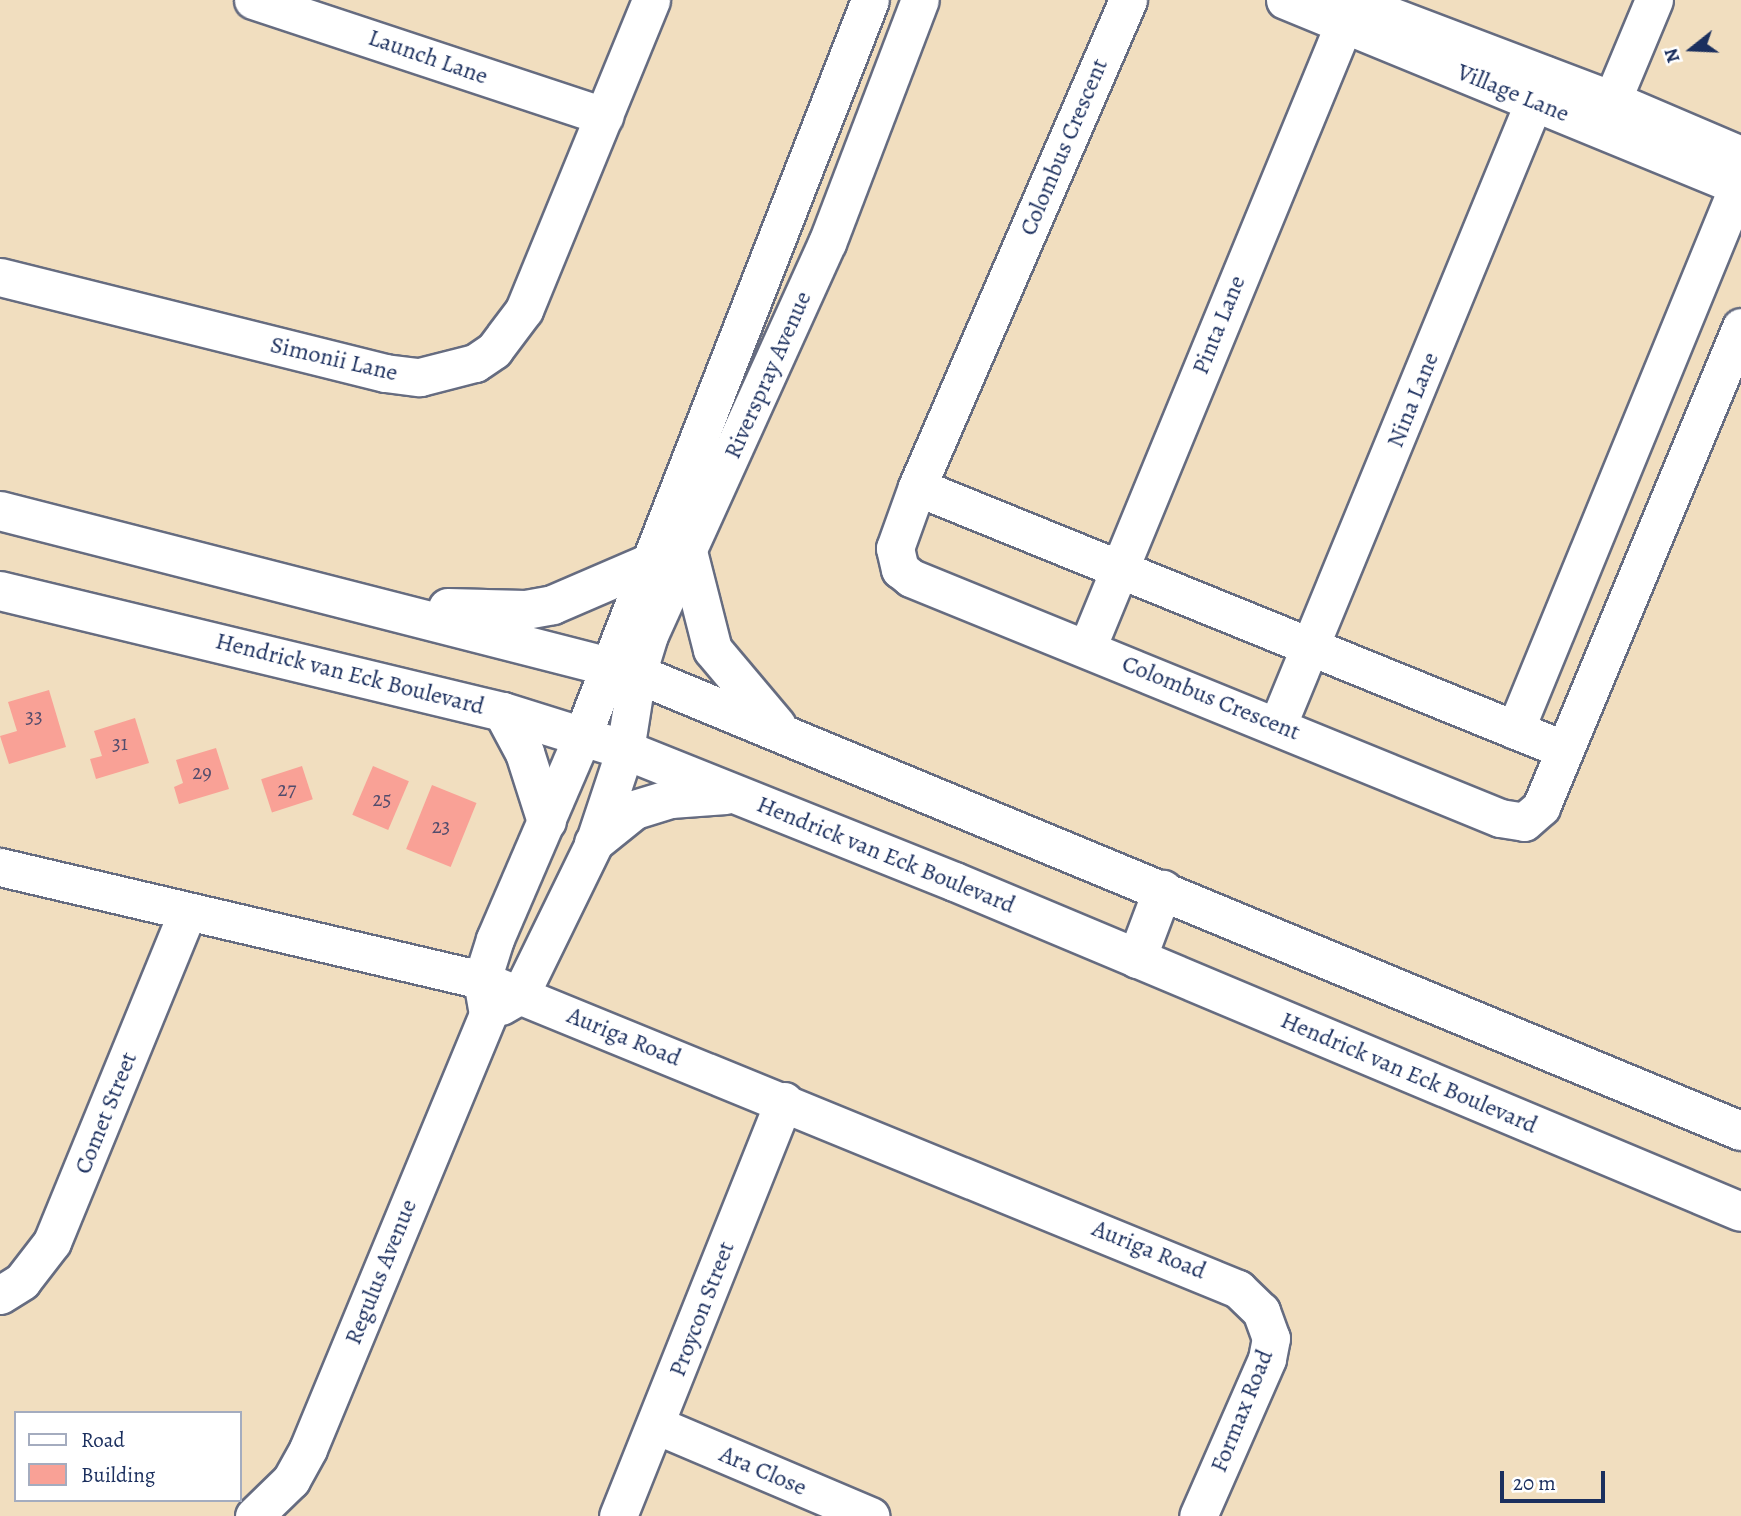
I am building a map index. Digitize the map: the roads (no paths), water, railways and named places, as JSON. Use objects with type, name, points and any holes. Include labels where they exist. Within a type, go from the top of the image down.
[{"type":"main road","points":[[0,511],[623,669],[1163,890],[1741,1132]]},
{"type":"main road","points":[[688,552],[713,650],[785,735]]},
{"type":"main road","points":[[365,604],[526,610],[585,596],[646,565]]},
{"type":"main road","name":"Hendrick van Eck Boulevard","points":[[0,591],[503,712],[581,739],[625,750],[1137,959],[1741,1212]]},
{"type":"main road","points":[[503,712],[525,753],[547,822]]},
{"type":"main road","points":[[594,843],[624,816],[651,804],[735,795]]},
{"type":"main road","points":[[1137,959],[1163,890]]},
{"type":"street","name":"Launch Lane","points":[[253,0],[604,116]]},
{"type":"street","name":"Simonii Lane","points":[[0,277],[385,373],[420,377],[452,372],[494,350],[524,310],[651,0]]},
{"type":"street","name":"Riverspray Avenue","points":[[581,739],[623,669],[649,635],[688,552],[695,491],[762,282],[870,0]]},
{"type":"street","name":"Riverspray Avenue","points":[[625,750],[623,669],[646,565],[695,491],[802,300],[854,174],[920,0]]},
{"type":"street","name":"Colombus Crescent","points":[[1128,0],[917,487],[895,548],[901,569],[911,578],[1278,724],[1513,822],[1534,817],[1541,807],[1741,327]]},
{"type":"street","name":"Village Lane","points":[[1285,0],[1349,9],[1419,25],[1540,88],[1606,114],[1740,177]]},
{"type":"street","points":[[1606,114],[1654,0]]},
{"type":"street","name":"Pinta Lane","points":[[1087,648],[1349,9]]},
{"type":"street","name":"Nina Lane","points":[[1278,724],[1540,88]]},
{"type":"street","points":[[810,160],[854,174]]},
{"type":"street","points":[[1515,730],[1740,177]]},
{"type":"street","points":[[762,282],[802,300]]},
{"type":"street","points":[[917,487],[1565,750]]},
{"type":"street","name":"Regulus Avenue","points":[[254,1516],[292,1480],[308,1449],[485,997],[547,822],[581,739]]},
{"type":"street","points":[[520,995],[594,843],[625,750]]},
{"type":"street","name":"Auriga Road","points":[[0,867],[187,913],[412,960],[485,997],[520,995],[1223,1281]]},
{"type":"street","name":"Comet Street","points":[[0,1295],[22,1281],[58,1231],[187,913]]},
{"type":"street","name":"Proycon Street","points":[[618,1516],[783,1101]]},
{"type":"street","name":"Formax Road","points":[[1198,1516],[1267,1359],[1271,1338],[1254,1302],[1223,1281]]},
{"type":"street","name":"Ara Close","points":[[656,1425],[870,1516]]}]
